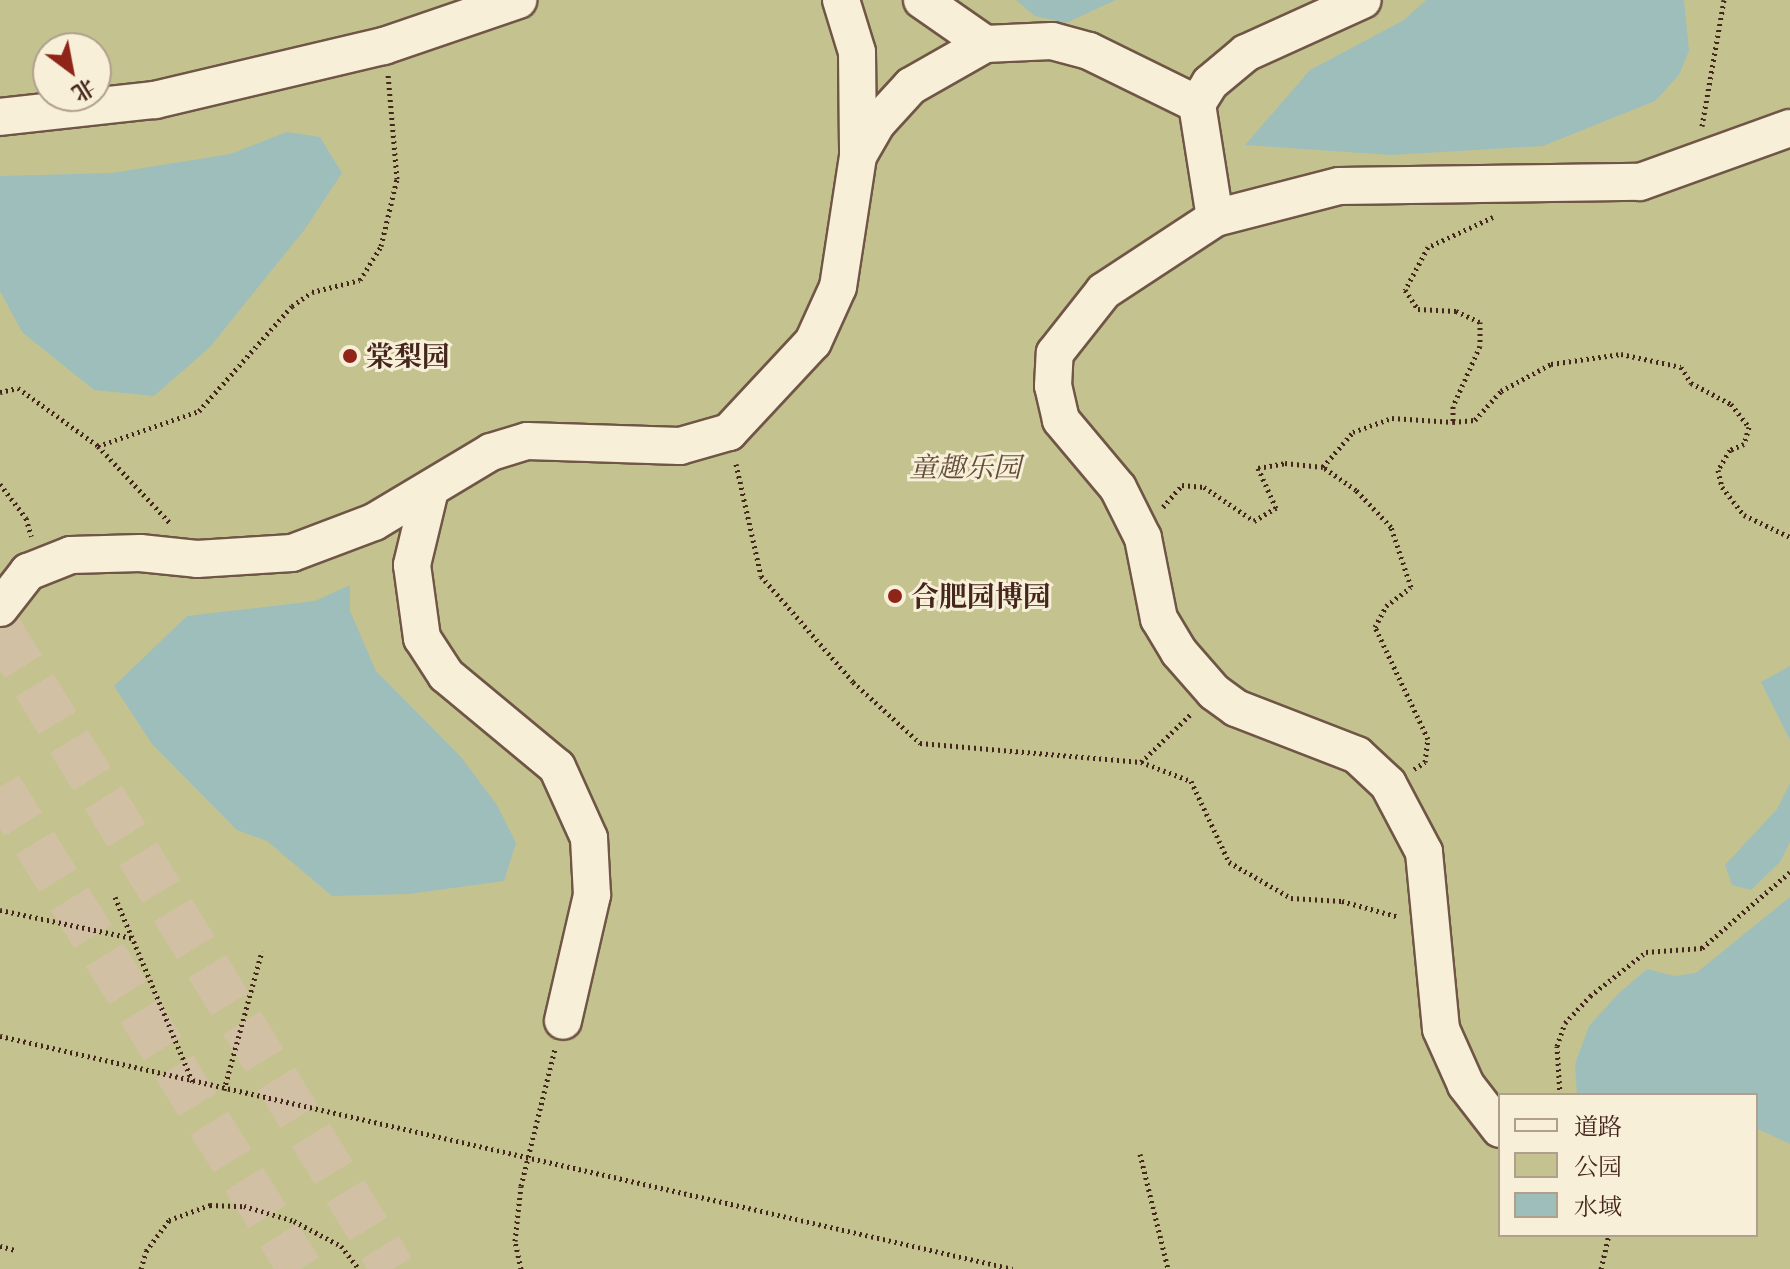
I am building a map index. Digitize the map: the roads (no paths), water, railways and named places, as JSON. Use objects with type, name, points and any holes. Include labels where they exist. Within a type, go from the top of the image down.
[{"type":"lane","points":[[0,117],[155,100],[384,46],[518,0]]},
{"type":"lane","points":[[0,608],[28,572],[71,555],[140,553],[197,559],[292,553],[374,522],[429,494],[453,472],[491,452],[527,441],[680,446],[729,432],[813,342],[838,287],[858,156],[857,52],[841,0]]},
{"type":"lane","points":[[922,0],[985,44]]},
{"type":"lane","points":[[1215,218],[1197,104],[1223,68],[1246,53],[1363,0]]},
{"type":"lane","points":[[858,156],[878,122],[911,86],[985,44],[1052,41],[1089,51],[1197,104]]},
{"type":"lane","points":[[1498,1126],[1466,1085],[1441,1029],[1424,852],[1388,784],[1357,755],[1236,708],[1214,692],[1179,652],[1159,619],[1140,534],[1118,488],[1061,420],[1053,386],[1055,353],[1104,291],[1215,218],[1339,186],[1640,182],[1790,128]]},
{"type":"lane","points":[[429,494],[412,565],[422,638],[446,675],[557,767],[589,838],[592,895],[563,1021]]},
{"type":"water","points":[[1016,0],[1116,0],[1066,23],[1035,16]]},
{"type":"water","points":[[1426,0],[1684,0],[1689,51],[1679,75],[1655,101],[1543,146],[1391,155],[1245,145],[1310,70],[1404,20]]},
{"type":"water","points":[[287,132],[320,137],[342,173],[305,229],[210,347],[154,396],[94,390],[22,332],[0,291],[0,176],[112,173],[230,154]]},
{"type":"water","points":[[350,585],[350,611],[376,671],[461,757],[497,805],[516,843],[504,881],[409,894],[332,896],[267,841],[237,830],[152,744],[114,686],[187,616],[315,601]]},
{"type":"water","points":[[1790,666],[1790,740],[1761,682]]},
{"type":"water","points":[[1790,783],[1790,842],[1780,862],[1751,890],[1732,885],[1725,865],[1777,809]]},
{"type":"water","points":[[1790,897],[1790,1144],[1758,1129],[1758,1093],[1577,1093],[1575,1064],[1589,1026],[1618,994],[1647,969],[1674,976],[1696,973]]},
{"type":"tunnel","points":[[0,629],[393,1269]]},
{"type":"tunnel","points":[[0,787],[300,1269]]},
{"type":"place","name":"棠梨园","points":[[350,356]]},
{"type":"place","name":"合肥园博园","points":[[895,596]]},
{"type":"park label","name":"童趣乐园","points":[[965,467]]}]
